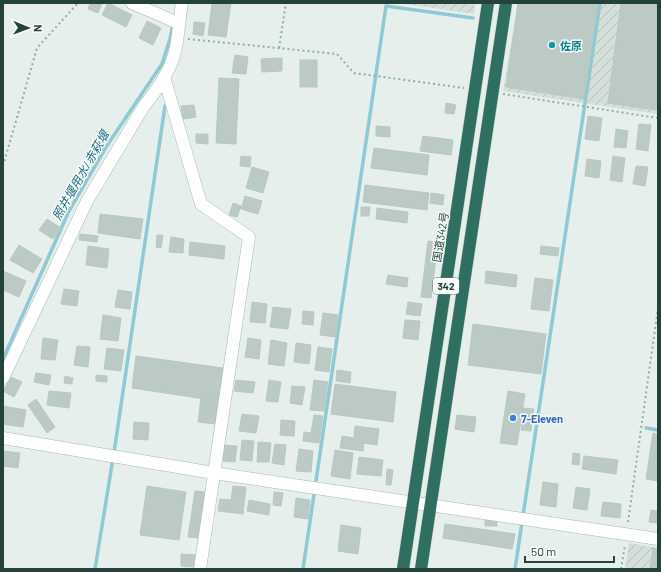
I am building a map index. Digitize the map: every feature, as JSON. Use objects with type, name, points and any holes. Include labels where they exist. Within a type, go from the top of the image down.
[{"type":"highway","name":"国道342号","points":[[403,569],[488,3]]},
{"type":"highway","name":"342","points":[[421,569],[506,3]]},
{"type":"street","points":[[132,3],[178,23]]},
{"type":"street","points":[[3,378],[87,201],[144,106],[169,69],[176,44],[182,3]]},
{"type":"street","points":[[164,77],[201,204],[249,237],[200,569]]},
{"type":"street","points":[[3,438],[214,473],[431,504],[658,539]]},
{"type":"path","points":[[3,166],[37,48],[78,3]]},
{"type":"path","points":[[279,48],[286,3]]},
{"type":"path","points":[[177,38],[337,54],[354,73],[475,90]]},
{"type":"path","points":[[492,93],[658,118]]},
{"type":"path","points":[[621,569],[657,326],[658,308]]},
{"type":"shaded area","points":[[398,3],[475,3],[474,14]]},
{"type":"shaded area","points":[[518,3],[658,3],[658,114],[503,91]]},
{"type":"shaded area","points":[[629,543],[658,548],[658,569],[625,569]]},
{"type":"building","points":[[90,3],[102,3],[98,13],[88,9]]},
{"type":"building","points":[[108,3],[132,15],[126,27],[102,15]]},
{"type":"building","points":[[212,3],[231,3],[226,37],[208,35]]},
{"type":"building","name":"佐原","points":[[518,3],[598,3],[584,99],[506,87]]},
{"type":"building","name":"佐原","points":[[621,3],[658,3],[658,110],[608,103]]},
{"type":"building","points":[[147,21],[161,28],[153,45],[139,38]]},
{"type":"building","points":[[194,22],[205,23],[203,36],[193,34]]},
{"type":"building","points":[[235,55],[248,57],[246,74],[232,73]]},
{"type":"building","points":[[282,58],[282,71],[262,72],[261,59]]},
{"type":"building","points":[[300,60],[317,60],[317,87],[300,87]]},
{"type":"building","points":[[219,78],[239,79],[236,144],[216,143]]},
{"type":"building","points":[[446,103],[456,105],[454,114],[445,113]]},
{"type":"building","points":[[194,105],[196,117],[183,119],[181,106]]},
{"type":"building","points":[[588,116],[602,118],[599,141],[585,139]]},
{"type":"building","points":[[639,124],[651,125],[648,151],[636,149]]},
{"type":"building","points":[[376,126],[390,127],[390,137],[376,136]]},
{"type":"building","points":[[616,129],[628,131],[626,148],[614,147]]},
{"type":"building","points":[[196,134],[208,134],[208,144],[196,143]]},
{"type":"building","points":[[423,136],[453,140],[451,155],[420,151]]},
{"type":"building","points":[[374,148],[429,155],[427,175],[371,168]]},
{"type":"building","points":[[241,156],[251,157],[250,167],[240,166]]},
{"type":"building","points":[[613,156],[625,158],[622,182],[610,180]]},
{"type":"building","points":[[587,159],[601,161],[599,178],[585,176]]},
{"type":"building","points":[[636,166],[648,167],[645,186],[633,184]]},
{"type":"building","points":[[252,167],[269,172],[263,193],[246,188]]},
{"type":"building","points":[[365,185],[429,193],[427,210],[363,202]]},
{"type":"building","points":[[431,193],[444,195],[443,205],[430,203]]},
{"type":"building","points":[[245,196],[262,201],[258,214],[241,209]]},
{"type":"building","points":[[233,203],[241,206],[237,217],[229,215]]},
{"type":"building","points":[[361,207],[370,207],[369,216],[361,216]]},
{"type":"building","points":[[377,208],[408,212],[407,223],[376,219]]},
{"type":"building","points":[[100,214],[143,219],[140,239],[98,233]]},
{"type":"building","points":[[47,219],[61,228],[53,239],[39,230]]},
{"type":"building","points":[[80,234],[98,236],[97,242],[79,240]]},
{"type":"building","points":[[157,235],[163,235],[161,248],[156,247]]},
{"type":"building","points":[[171,237],[184,239],[183,253],[169,252]]},
{"type":"building","points":[[428,241],[438,242],[431,298],[421,297]]},
{"type":"building","points":[[190,242],[225,246],[224,259],[189,255]]},
{"type":"building","points":[[19,245],[42,259],[33,273],[10,260]]},
{"type":"building","points":[[88,246],[109,249],[107,268],[86,265]]},
{"type":"building","points":[[541,246],[559,248],[558,256],[540,254]]},
{"type":"building","points":[[3,271],[26,281],[19,297],[3,290]]},
{"type":"building","points":[[486,271],[517,275],[516,287],[485,283]]},
{"type":"building","points":[[388,275],[408,278],[407,287],[386,284]]},
{"type":"building","points":[[535,278],[553,280],[549,311],[531,309]]},
{"type":"building","points":[[64,289],[79,291],[77,306],[61,304]]},
{"type":"building","points":[[118,290],[132,292],[130,309],[115,307]]},
{"type":"building","points":[[252,302],[267,304],[265,323],[250,322]]},
{"type":"building","points":[[408,302],[422,304],[420,316],[406,314]]},
{"type":"building","points":[[273,307],[291,309],[288,329],[270,327]]},
{"type":"building","points":[[303,311],[314,312],[313,325],[302,324]]},
{"type":"building","points":[[323,313],[338,315],[336,337],[320,335]]},
{"type":"building","points":[[103,315],[121,318],[118,341],[100,339]]},
{"type":"building","points":[[405,320],[420,321],[418,340],[403,338]]},
{"type":"building","points":[[473,324],[546,334],[541,374],[468,365]]},
{"type":"building","points":[[43,338],[58,340],[55,360],[41,359]]},
{"type":"building","points":[[248,338],[261,340],[259,359],[245,357]]},
{"type":"building","points":[[271,340],[287,343],[284,366],[268,364]]},
{"type":"building","points":[[296,343],[311,345],[309,364],[294,362]]},
{"type":"building","points":[[77,346],[90,347],[88,367],[74,365]]},
{"type":"building","points":[[318,347],[332,349],[329,372],[315,370]]},
{"type":"building","points":[[107,348],[124,350],[121,371],[104,369]]},
{"type":"building","points":[[136,356],[223,368],[218,401],[132,388]]},
{"type":"building","points":[[337,370],[351,372],[350,383],[336,381]]},
{"type":"building","points":[[36,373],[51,375],[49,385],[34,382]]},
{"type":"building","points":[[96,375],[107,376],[107,382],[96,381]]},
{"type":"building","points":[[65,376],[73,378],[72,384],[64,383]]},
{"type":"building","points":[[11,377],[22,382],[14,397],[3,391]]},
{"type":"building","points":[[236,380],[255,382],[253,393],[234,391]]},
{"type":"building","points":[[269,380],[281,382],[278,402],[266,401]]},
{"type":"building","points":[[314,380],[328,382],[324,411],[310,410]]},
{"type":"building","points":[[335,384],[396,392],[393,422],[331,414]]},
{"type":"building","points":[[292,386],[305,387],[302,405],[290,403]]},
{"type":"building","points":[[49,391],[71,393],[69,408],[47,405]]},
{"type":"building","name":"7-Eleven","points":[[508,391],[525,394],[517,445],[500,443]]},
{"type":"building","points":[[201,398],[218,401],[215,424],[198,422]]},
{"type":"building","points":[[36,399],[55,427],[47,433],[28,405]]},
{"type":"building","points":[[3,406],[26,410],[23,427],[3,424]]},
{"type":"building","points":[[523,408],[534,409],[531,431],[521,430]]},
{"type":"building","points":[[242,414],[259,416],[256,433],[239,431]]},
{"type":"building","points":[[314,415],[323,416],[319,443],[303,441],[304,432],[311,433]]},
{"type":"building","points":[[457,415],[476,417],[474,432],[455,429]]},
{"type":"building","points":[[281,420],[295,421],[294,436],[280,435]]},
{"type":"building","points":[[134,422],[149,423],[148,440],[133,439]]},
{"type":"building","points":[[355,426],[379,429],[377,445],[364,443],[363,451],[340,448],[342,436],[354,438]]},
{"type":"building","points":[[653,433],[658,434],[658,481],[646,479]]},
{"type":"building","points":[[242,440],[254,441],[252,461],[240,460]]},
{"type":"building","points":[[258,442],[271,443],[269,462],[257,462]]},
{"type":"building","points":[[275,444],[286,445],[284,465],[272,463]]},
{"type":"building","points":[[224,445],[237,446],[235,462],[223,461]]},
{"type":"building","points":[[299,449],[313,451],[311,472],[296,471]]},
{"type":"building","points":[[335,450],[353,453],[350,479],[331,476]]},
{"type":"building","points":[[3,451],[20,453],[18,468],[3,466]]},
{"type":"building","points":[[573,453],[580,454],[579,465],[572,464]]},
{"type":"building","points":[[584,456],[618,460],[616,474],[582,469]]},
{"type":"building","points":[[359,457],[383,460],[381,476],[357,474]]},
{"type":"building","points":[[387,469],[393,470],[391,485],[386,485]]},
{"type":"building","points":[[543,482],[558,484],[556,507],[540,505]]},
{"type":"building","points":[[147,486],[186,492],[179,540],[140,535]]},
{"type":"building","points":[[233,486],[246,487],[243,514],[218,511],[220,499],[231,500]]},
{"type":"building","points":[[576,487],[590,489],[587,510],[573,508]]},
{"type":"building","points":[[195,491],[205,492],[198,538],[188,537]]},
{"type":"building","points":[[274,492],[283,493],[281,506],[273,505]]},
{"type":"building","points":[[296,498],[310,500],[308,519],[294,517]]},
{"type":"building","points":[[249,500],[270,504],[269,515],[247,511]]},
{"type":"building","points":[[603,502],[621,504],[620,518],[601,516]]},
{"type":"building","points":[[651,510],[658,511],[658,523],[649,522]]},
{"type":"building","points":[[485,520],[497,520],[497,526],[485,526]]},
{"type":"building","points":[[445,524],[515,534],[512,549],[443,538]]},
{"type":"building","points":[[341,525],[361,528],[358,554],[338,551]]},
{"type":"building","points":[[653,548],[658,549],[658,569],[650,569]]},
{"type":"building","points":[[181,554],[196,555],[196,567],[181,566]]},
{"type":"waterway","points":[[515,569],[600,3]]},
{"type":"waterway","points":[[303,569],[386,6],[473,18]]},
{"type":"waterway","name":"照井堰用水/赤萩堰","points":[[3,359],[69,211],[106,147],[162,64],[173,24]]},
{"type":"waterway","points":[[95,569],[115,446],[165,106]]},
{"type":"waterway","points":[[646,428],[658,430]]},
{"type":"place","name":"佐原","points":[[552,45]]},
{"type":"place","name":"7-Eleven","points":[[513,418]]}]
